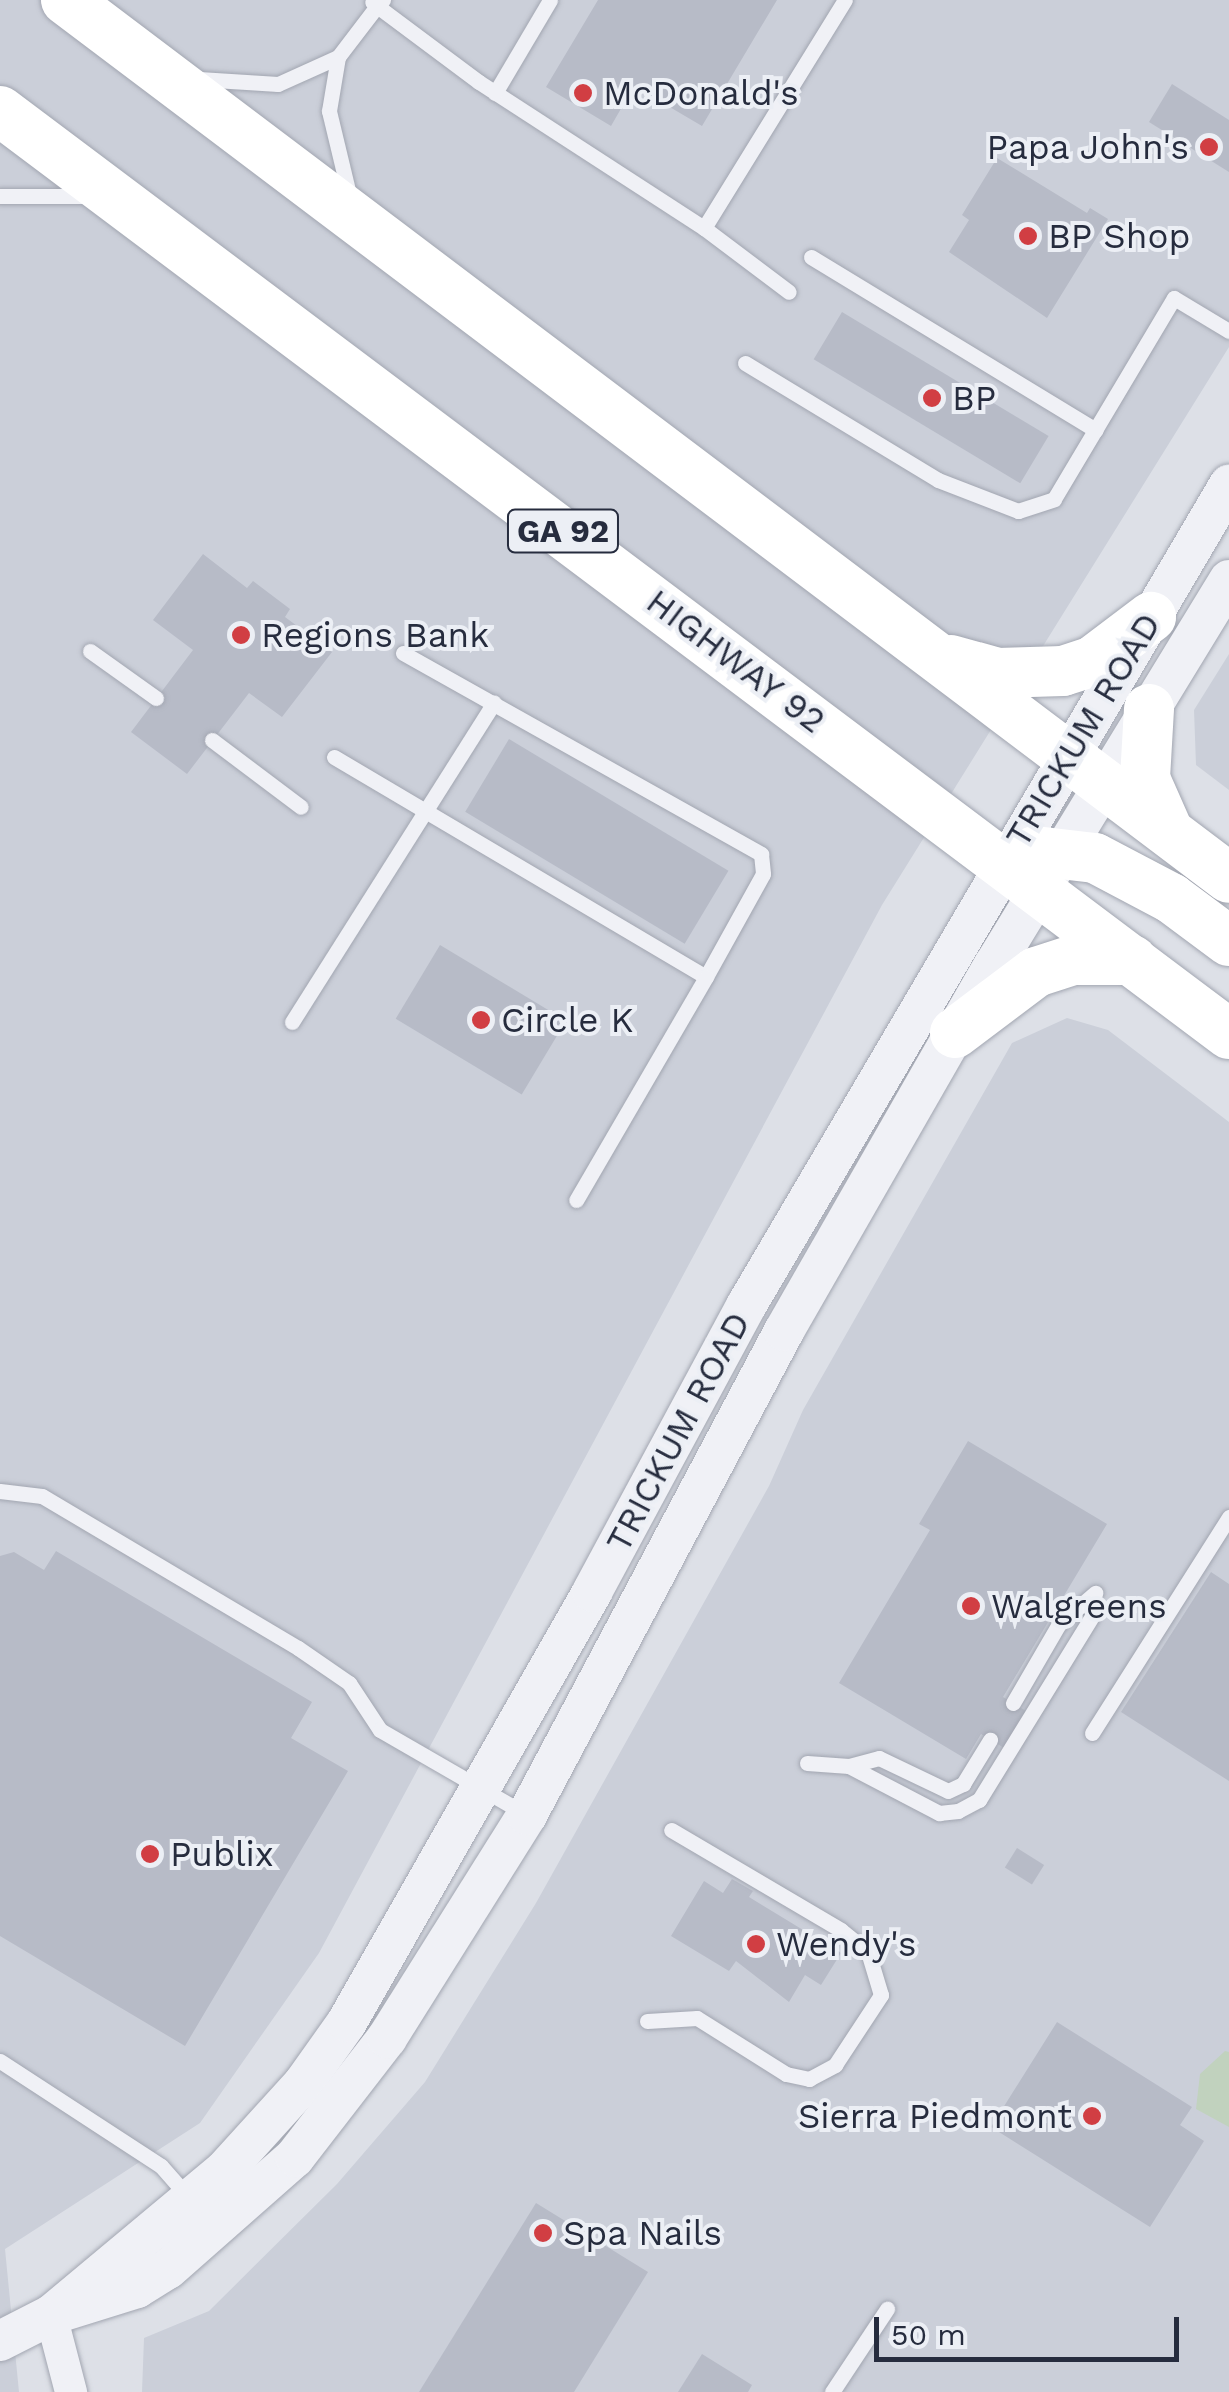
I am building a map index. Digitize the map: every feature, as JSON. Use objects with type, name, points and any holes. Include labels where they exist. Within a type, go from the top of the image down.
[{"type":"main road","points":[[66,0],[1229,878]]},
{"type":"main road","name":"HIGHWAY 92","points":[[0,111],[1035,868],[1132,960],[1229,1034]]},
{"type":"main road","points":[[928,651],[998,673],[1062,671],[1094,661],[1150,616]]},
{"type":"main road","points":[[1150,709],[1146,780],[1172,834]]},
{"type":"main road","points":[[1035,868],[1130,873],[1229,942]]},
{"type":"main road","points":[[955,1033],[1036,972],[1073,960],[1132,960]]},
{"type":"street","name":"TRICKUM ROAD","points":[[0,2341],[50,2315],[137,2288],[168,2269],[294,2157],[388,2038],[527,1815],[784,1331],[955,1033],[1086,770],[1150,616],[1229,485]]},
{"type":"street","name":"TRICKUM ROAD","points":[[50,2315],[192,2202],[263,2132],[336,2038],[482,1790],[746,1306],[1035,868],[1086,770],[1150,709],[1229,580]]},
{"type":"street","points":[[50,2315],[71,2392]]},
{"type":"lane","points":[[495,93],[550,0]]},
{"type":"lane","points":[[704,228],[845,0]]},
{"type":"lane","points":[[358,221],[331,135],[338,57],[377,2],[495,93],[704,228],[789,292]]},
{"type":"lane","points":[[162,73],[278,84],[338,57]]},
{"type":"lane","points":[[0,196],[71,193],[121,201]]},
{"type":"lane","points":[[810,256],[1095,430]]},
{"type":"lane","points":[[744,363],[938,480],[1018,512],[1054,499],[1174,298],[1229,332]]},
{"type":"lane","points":[[90,651],[156,698]]},
{"type":"lane","points":[[404,653],[760,854],[763,874],[576,1200]]},
{"type":"lane","points":[[292,1022],[494,702]]},
{"type":"lane","points":[[212,740],[301,807]]},
{"type":"lane","points":[[334,757],[706,977]]},
{"type":"lane","points":[[0,1492],[42,1496],[298,1648],[349,1683],[380,1730],[527,1815]]},
{"type":"lane","points":[[1092,1733],[1229,1517]]},
{"type":"lane","points":[[1013,1703],[1060,1624],[1095,1593]]},
{"type":"lane","points":[[849,1766],[939,1813],[979,1800],[1092,1616]]},
{"type":"lane","points":[[807,1762],[849,1766],[879,1758],[948,1791],[963,1784],[990,1740]]},
{"type":"lane","points":[[648,2021],[697,2018],[786,2074],[808,2079],[835,2066],[881,1995],[868,1952],[841,1930],[671,1830]]},
{"type":"lane","points":[[0,2061],[162,2166],[192,2202]]},
{"type":"lane","points":[[832,2392],[886,2309]]},
{"type":"shaded area","points":[[0,0],[1229,0],[1229,347],[882,905],[319,1953],[200,2123],[5,2249],[19,2392],[0,2392]]},
{"type":"shaded area","points":[[1229,654],[1229,790],[1196,765],[1194,710]]},
{"type":"shaded area","points":[[1067,1018],[1108,1030],[1229,1122],[1229,2392],[142,2392],[144,2338],[209,2311],[337,2184],[425,2082],[536,1903],[769,1486],[803,1410],[1012,1043]]},
{"type":"green space","points":[[1225,2051],[1229,2052],[1229,2127],[1196,2109],[1200,2074]]},
{"type":"building","points":[[598,0],[777,0],[702,126],[634,86],[611,126],[546,87]]},
{"type":"building","name":"Papa John's","points":[[1172,84],[1229,120],[1229,172],[1149,122]]},
{"type":"building","name":"BP Shop","points":[[997,158],[1087,213],[1090,208],[1108,219],[1047,318],[949,252],[969,220],[962,215]]},
{"type":"building","name":"BP","points":[[842,312],[1049,436],[1020,483],[814,359]]},
{"type":"building","name":"Regions Bank","points":[[203,554],[247,588],[253,581],[290,609],[285,617],[332,652],[282,717],[249,693],[187,774],[131,732],[193,650],[153,620]]},
{"type":"building","name":"Circle K","points":[[509,739],[728,871],[685,944],[465,812]]},
{"type":"building","name":"Circle K","points":[[440,945],[566,1021],[522,1094],[396,1019]]},
{"type":"building","name":"Walgreens","points":[[968,1441],[1107,1524],[1003,1697],[1031,1714],[1009,1751],[981,1734],[966,1759],[839,1683],[930,1530],[919,1524]]},
{"type":"building","name":"Publix","points":[[56,1551],[312,1702],[291,1738],[348,1771],[185,2046],[0,1936],[0,1556],[14,1552],[44,1570]]},
{"type":"building","points":[[1211,1572],[1229,1584],[1229,1781],[1121,1712]]},
{"type":"building","points":[[1017,1848],[1044,1865],[1032,1884],[1005,1868]]},
{"type":"building","name":"Wendy's","points":[[732,1879],[753,1891],[749,1897],[841,1953],[821,1985],[805,1975],[789,2002],[736,1961],[729,1971],[671,1936],[704,1881],[723,1893]]},
{"type":"building","name":"Sierra Piedmont","points":[[1057,2022],[1192,2107],[1180,2125],[1204,2141],[1150,2227],[991,2127]]},
{"type":"building","points":[[536,2203],[648,2272],[574,2392],[419,2392]]},
{"type":"building","points":[[702,2354],[752,2385],[748,2392],[678,2392]]},
{"type":"place","name":"McDonald's","points":[[583,93]]},
{"type":"place","name":"Papa John's","points":[[1209,147]]},
{"type":"place","name":"BP Shop","points":[[1028,236]]},
{"type":"place","name":"BP","points":[[932,398]]},
{"type":"place","name":"Regions Bank","points":[[241,635]]},
{"type":"place","name":"Circle K","points":[[481,1020]]},
{"type":"place","name":"Walgreens","points":[[971,1606]]},
{"type":"place","name":"Publix","points":[[150,1854]]},
{"type":"place","name":"Wendy's","points":[[756,1944]]},
{"type":"place","name":"Sierra Piedmont","points":[[1092,2116]]},
{"type":"place","name":"Spa Nails","points":[[543,2233]]}]
